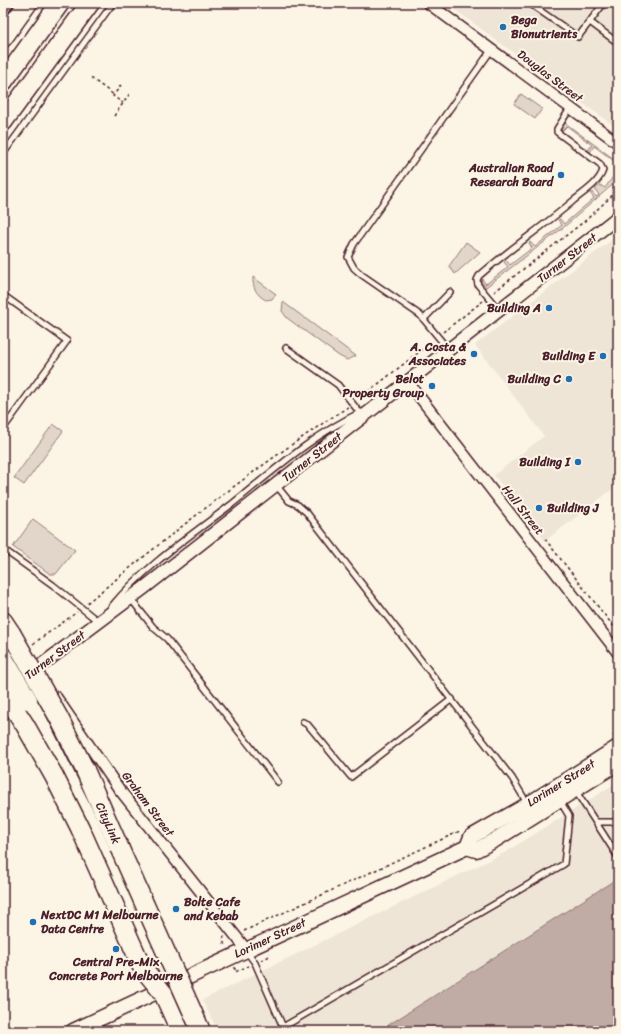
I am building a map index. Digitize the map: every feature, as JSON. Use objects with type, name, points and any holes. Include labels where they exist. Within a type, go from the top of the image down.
[{"type":"highway","points":[[3,38],[28,3]]},
{"type":"highway","points":[[3,82],[60,3]]},
{"type":"highway","points":[[3,122],[90,3]]},
{"type":"highway","name":"CityLink","points":[[3,621],[33,671],[77,754],[201,1031]]},
{"type":"highway","name":"CityLink","points":[[3,657],[49,741],[86,818],[180,1031]]},
{"type":"highway","points":[[3,691],[25,725],[64,795],[142,967],[162,993]]},
{"type":"main road","name":"Lorimer Street","points":[[73,1031],[467,846],[476,850],[531,810],[615,742]]},
{"type":"main road","name":"Lorimer Street","points":[[531,810],[559,800],[618,763]]},
{"type":"street","name":"Douglas Street","points":[[428,3],[618,143]]},
{"type":"street","name":"Turner Street","points":[[3,695],[500,311],[618,217]]},
{"type":"street","name":"Hall Street","points":[[408,382],[618,653]]},
{"type":"street","name":"Graham Street","points":[[35,670],[78,727],[118,789],[246,949]]},
{"type":"lane","points":[[3,154],[113,3]]},
{"type":"lane","points":[[529,3],[576,37],[580,35],[604,3]]},
{"type":"lane","points":[[590,22],[618,43]]},
{"type":"lane","points":[[449,350],[424,319],[362,275],[348,257],[349,252],[492,49]]},
{"type":"lane","points":[[500,311],[477,283],[479,276],[556,216],[593,184],[602,174],[603,170],[600,164],[557,132],[557,129],[571,107]]},
{"type":"lane","points":[[424,319],[450,292]]},
{"type":"lane","points":[[3,295],[67,341],[3,429]]},
{"type":"lane","points":[[286,348],[338,385],[360,413]]},
{"type":"lane","points":[[3,549],[98,622],[127,589],[151,566],[316,439],[333,427],[381,403]]},
{"type":"lane","points":[[276,485],[289,501],[298,505],[307,513],[512,778],[531,810]]},
{"type":"lane","points":[[130,598],[152,627],[167,639],[278,782]]},
{"type":"lane","points":[[303,722],[308,725],[351,777],[452,699]]},
{"type":"lane","points":[[575,790],[618,857]]},
{"type":"lane","points":[[246,949],[255,963],[283,1027],[564,864],[569,816],[559,800]]},
{"type":"lane","points":[[596,822],[618,822]]},
{"type":"path","points":[[91,78],[123,103]]},
{"type":"path","points":[[114,95],[121,85]]},
{"type":"path","points":[[114,116],[131,92]]},
{"type":"path","points":[[28,648],[234,487],[297,440],[353,404],[586,220],[618,190]]},
{"type":"path","points":[[545,539],[618,632]]},
{"type":"path","points":[[615,742],[618,733]]},
{"type":"path","points":[[235,936],[460,831]]},
{"type":"path","points":[[268,957],[270,953]]},
{"type":"shaded area","points":[[446,3],[618,3],[618,129],[496,40]]},
{"type":"shaded area","points":[[521,94],[542,109],[535,119],[514,104]]},
{"type":"shaded area","points":[[565,123],[618,162],[618,180],[564,227],[486,287],[480,280],[482,279],[486,284],[508,267],[504,262],[506,260],[510,265],[532,248],[529,243],[530,242],[535,247],[562,225],[558,220],[560,219],[564,224],[594,198],[590,193],[592,192],[596,197],[599,195],[595,189],[600,185],[605,188],[617,171],[614,169],[617,163],[594,146],[590,152],[588,150],[592,145],[567,126],[562,131],[560,130]]},
{"type":"shaded area","points":[[618,235],[618,485],[545,541],[494,475],[544,436],[475,345]]},
{"type":"shaded area","points":[[466,242],[480,252],[455,274],[449,266]]},
{"type":"shaded area","points":[[253,277],[276,294],[272,299],[266,300],[258,294],[254,288]]},
{"type":"shaded area","points":[[283,302],[356,356],[347,360],[339,356],[287,318],[282,311]]},
{"type":"shaded area","points":[[53,424],[63,431],[24,485],[14,478]]},
{"type":"shaded area","points":[[33,519],[75,550],[56,574],[50,574],[13,547]]},
{"type":"shaded area","points":[[618,782],[618,878],[379,1031],[218,1031],[202,1000],[504,853]]},
{"type":"shaded area","points":[[618,878],[618,1031],[379,1031]]},
{"type":"place","name":"Bega Bionutrients","points":[[503,27]]},
{"type":"place","name":"Australian Road Research Board","points":[[561,175]]},
{"type":"place","name":"Building A","points":[[549,308]]},
{"type":"place","name":"A. Costa & Associates","points":[[474,354]]},
{"type":"place","name":"Building E","points":[[603,356]]},
{"type":"place","name":"Building C","points":[[569,379]]},
{"type":"place","name":"Belot Property Group","points":[[432,386]]},
{"type":"place","name":"Building I","points":[[578,462]]},
{"type":"place","name":"Building J","points":[[539,508]]},
{"type":"place","name":"Bolte Cafe and Kebab","points":[[176,909]]},
{"type":"place","name":"NextDC M1 Melbourne Data Centre","points":[[33,922]]},
{"type":"place","name":"Central Pre-Mix Concrete Port Melbourne","points":[[116,949]]}]
